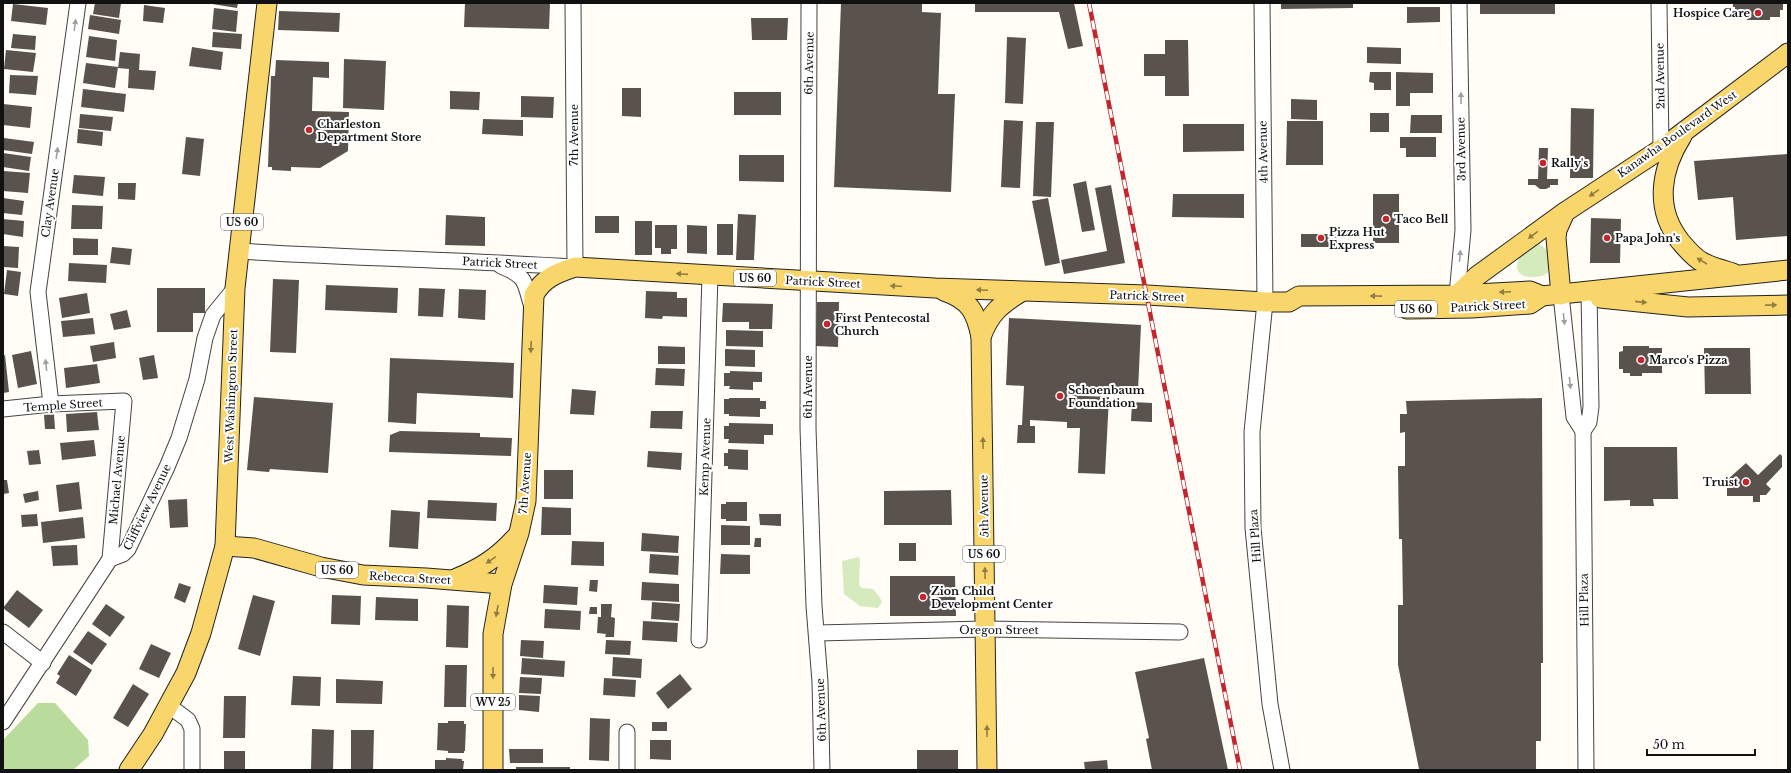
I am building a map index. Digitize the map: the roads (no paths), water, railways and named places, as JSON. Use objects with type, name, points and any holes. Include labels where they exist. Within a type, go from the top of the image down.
[{"type":"main road","name":"West Washington Street","points":[[129,770],[153,734],[186,673],[201,633],[224,546],[235,288],[267,3]]},
{"type":"main road","name":"Kanawha Boulevard West","points":[[1457,295],[1477,276],[1565,212],[1661,149],[1788,53]]},
{"type":"main road","points":[[1687,129],[1667,164],[1664,179],[1663,206],[1667,219],[1674,234],[1701,261],[1738,275]]},
{"type":"main road","points":[[1561,295],[1556,238],[1557,230],[1565,212]]},
{"type":"main road","name":"Patrick Street","points":[[575,267],[935,288],[1147,295],[1289,302],[1300,308],[1472,308],[1530,304],[1542,296]]},
{"type":"main road","name":"US 60","points":[[532,308],[534,295],[538,287],[556,273],[575,267]]},
{"type":"main road","points":[[1589,294],[1779,271]]},
{"type":"main road","points":[[935,288],[957,296],[972,308],[982,337]]},
{"type":"main road","name":"Patrick Street","points":[[1289,302],[1299,296],[1457,295],[1530,291],[1542,296],[1589,294]]},
{"type":"main road","name":"US 60","points":[[982,337],[992,314],[1001,305],[1021,292]]},
{"type":"main road","points":[[1589,294],[1688,307],[1788,305]]},
{"type":"main road","name":"7th Avenue","points":[[493,770],[493,634],[502,584],[519,533],[526,501],[532,308]]},
{"type":"main road","name":"5th Avenue","points":[[982,337],[987,770]]},
{"type":"main road","name":"US 60","points":[[452,580],[482,567],[495,558],[519,533]]},
{"type":"main road","name":"Rebecca Street","points":[[224,546],[254,548],[321,567],[362,575],[502,584]]},
{"type":"street","name":"Clay Avenue","points":[[51,404],[38,292],[78,3]]},
{"type":"street","name":"7th Avenue","points":[[573,3],[575,267]]},
{"type":"street","name":"6th Avenue","points":[[809,3],[808,460],[822,770]]},
{"type":"street","name":"4th Avenue","points":[[1262,3],[1265,302]]},
{"type":"street","name":"3rd Avenue","points":[[1457,295],[1463,230],[1460,3]]},
{"type":"street","name":"2nd Avenue","points":[[1659,3],[1661,149]]},
{"type":"street","name":"Patrick Street","points":[[238,251],[575,267]]},
{"type":"street","name":"7th Avenue","points":[[491,262],[518,273],[524,281],[532,308]]},
{"type":"street","name":"Kemp Avenue","points":[[699,640],[710,275]]},
{"type":"street","name":"Cliffview Avenue","points":[[3,722],[110,560],[123,554],[128,549],[167,466],[186,414],[197,378],[205,338],[213,315],[235,288]]},
{"type":"street","name":"Hill Plaza","points":[[1583,430],[1589,422],[1591,407],[1589,294]]},
{"type":"street","name":"Hill Plaza","points":[[1561,295],[1574,417],[1583,430],[1586,770]]},
{"type":"street","name":"Hill Plaza","points":[[1265,302],[1252,432],[1253,528],[1270,704],[1282,770]]},
{"type":"street","name":"Temple Street","points":[[3,409],[51,404],[124,401]]},
{"type":"street","name":"Michael Avenue","points":[[110,560],[124,401]]},
{"type":"street","name":"Oregon Street","points":[[817,633],[985,629],[1180,632]]},
{"type":"street","points":[[3,632],[43,663]]},
{"type":"street","points":[[168,705],[188,720],[192,729],[192,770]]},
{"type":"street","points":[[627,732],[627,770]]},
{"type":"railway","points":[[1089,3],[1240,770]]},
{"type":"place","name":"Hospice Care","points":[[1758,13]]},
{"type":"place","name":"Charleston Department Store","points":[[309,130]]},
{"type":"place","name":"Rally's","points":[[1543,163]]},
{"type":"place","name":"Taco Bell","points":[[1386,219]]},
{"type":"place","name":"Pizza Hut Express","points":[[1321,238]]},
{"type":"place","name":"Papa John's","points":[[1607,238]]},
{"type":"place","name":"First Pentecostal Church","points":[[827,324]]},
{"type":"place","name":"Marco's Pizza","points":[[1641,360]]},
{"type":"place","name":"Schoenbaum Foundation","points":[[1060,396]]},
{"type":"place","name":"Truist","points":[[1746,482]]},
{"type":"place","name":"Zion Child Development Center","points":[[923,597]]}]
